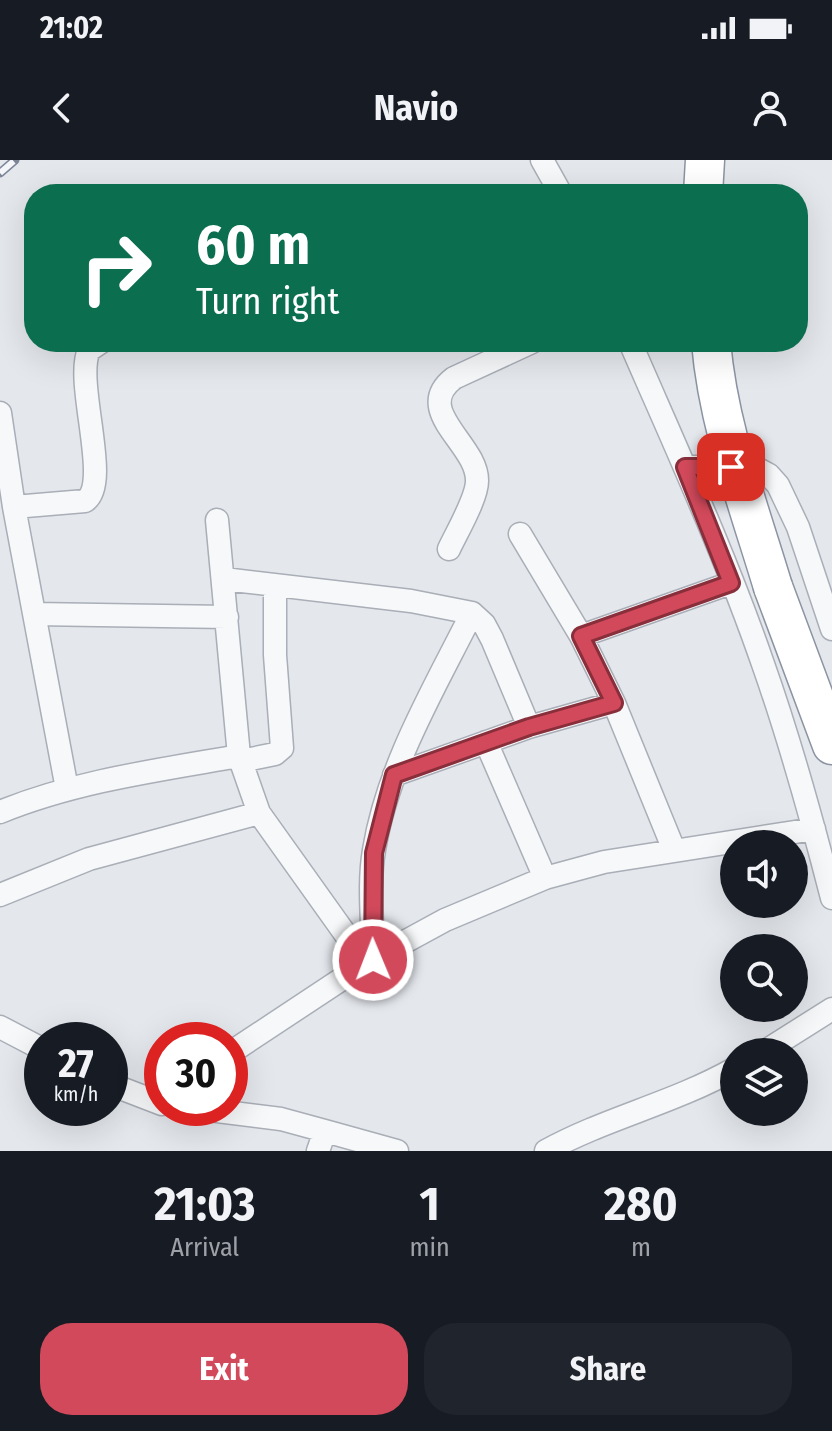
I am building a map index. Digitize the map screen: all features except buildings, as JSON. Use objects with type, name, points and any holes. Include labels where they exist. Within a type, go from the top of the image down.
[{"type":"highway","points":[[704,184],[705,160]]},
{"type":"highway","points":[[713,352],[736,464],[773,587],[832,745]]},
{"type":"street","points":[[542,160],[555,184]]},
{"type":"street","points":[[14,507],[85,501],[92,496],[94,464],[85,370],[89,352]]},
{"type":"street","points":[[449,549],[477,481],[473,464],[440,412],[440,393],[444,385],[454,378],[510,352]]},
{"type":"street","points":[[634,352],[685,467],[763,664],[832,898]]},
{"type":"street","points":[[0,413],[14,507],[67,789]]},
{"type":"street","points":[[685,467],[754,467],[769,475],[778,485],[798,527],[832,629]]},
{"type":"street","points":[[217,520],[240,758],[259,813],[370,961]]},
{"type":"street","points":[[520,534],[581,636],[614,703],[674,850]]},
{"type":"street","points":[[224,579],[411,601],[472,613],[484,624],[492,639],[529,727]]},
{"type":"street","points":[[581,636],[731,583]]},
{"type":"street","points":[[0,812],[39,796],[67,789],[279,753],[282,748],[275,655],[275,585]]},
{"type":"street","points":[[370,961],[374,853],[394,775],[472,613]]},
{"type":"street","points":[[34,614],[227,617]]},
{"type":"street","points":[[394,775],[529,727],[614,703]]},
{"type":"street","points":[[486,742],[545,878]]},
{"type":"street","points":[[0,895],[89,859],[259,813]]},
{"type":"street","points":[[248,1041],[370,961],[445,920],[545,878],[574,868],[814,829]]},
{"type":"street","points":[[786,1038],[832,1009]]},
{"type":"street","points":[[0,1027],[24,1040]]},
{"type":"street","points":[[546,1151],[576,1135],[678,1096],[720,1076]]},
{"type":"street","points":[[248,1115],[281,1119],[322,1141],[397,1151]]},
{"type":"railway","points":[[0,173],[15,160]]},
{"type":"route","points":[[373,960],[374,853],[394,775],[529,727],[614,703],[581,636],[731,583],[685,467],[731,467]]}]
